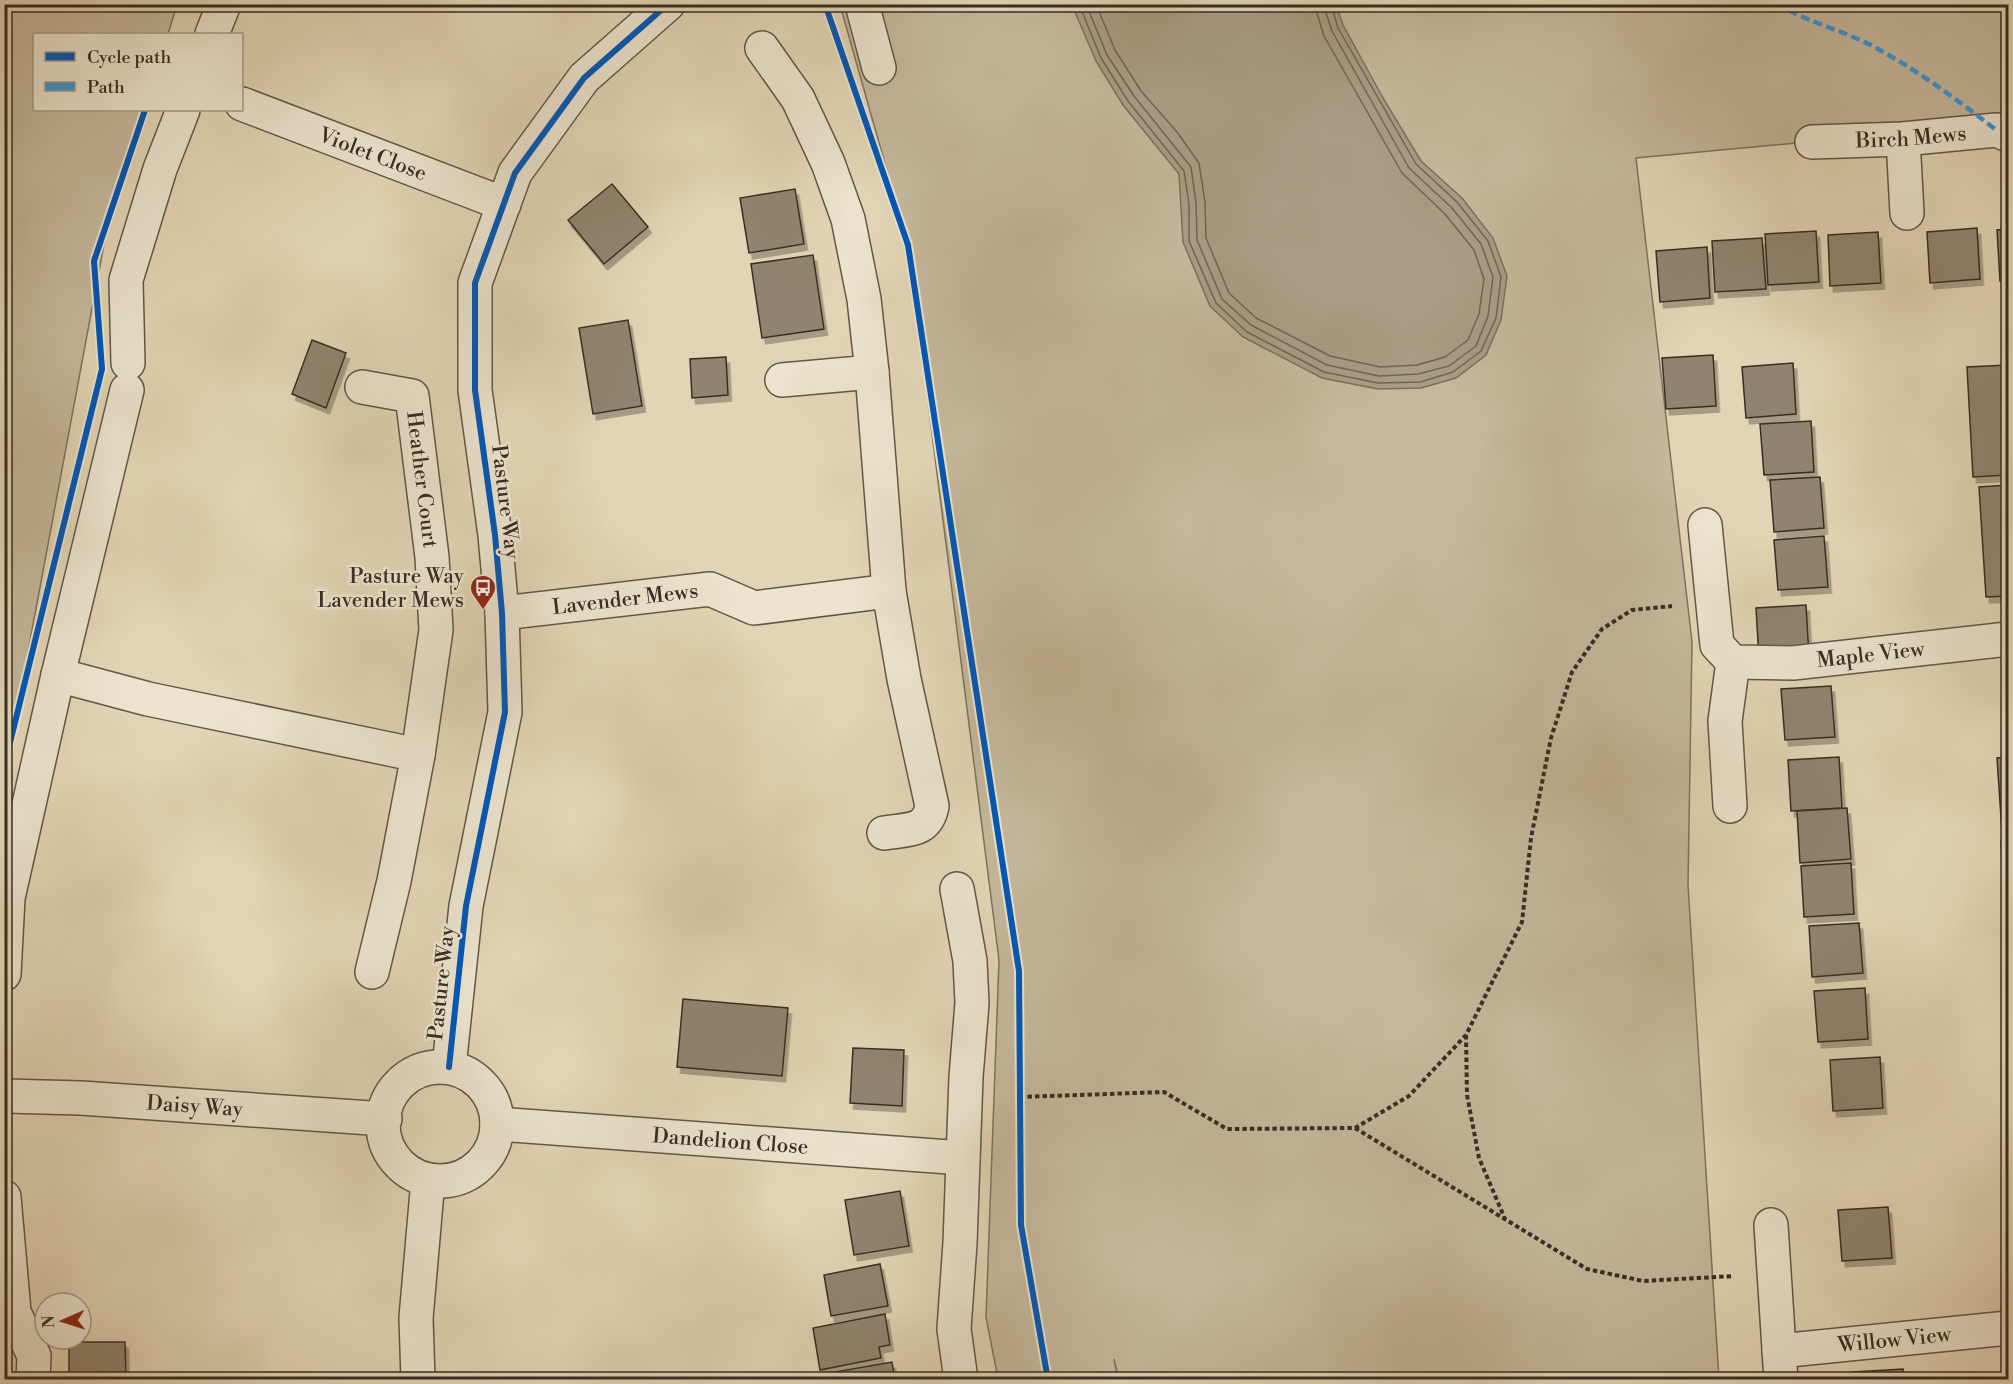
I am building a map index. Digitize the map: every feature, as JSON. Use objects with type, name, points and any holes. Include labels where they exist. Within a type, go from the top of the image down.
[{"type":"street","points":[[212,33],[224,4]]},
{"type":"street","name":"Pasture Way","points":[[449,1067],[466,906],[505,712],[502,614],[495,534],[475,390],[475,283],[515,173],[584,78],[668,4]]},
{"type":"street","points":[[862,4],[879,68]]},
{"type":"street","points":[[762,48],[798,99],[828,163],[848,219],[864,299],[889,591],[903,679],[932,806],[929,819],[923,826],[884,833]]},
{"type":"street","name":"Violet Close","points":[[243,104],[504,204]]},
{"type":"street","points":[[4,974],[8,898],[127,376],[126,280],[160,169],[183,111]]},
{"type":"street","name":"Birch Mews","points":[[1812,142],[1903,139],[1996,130],[2008,135]]},
{"type":"street","points":[[1903,139],[1907,213]]},
{"type":"street","points":[[782,380],[872,372]]},
{"type":"street","name":"Heather Court","points":[[362,387],[412,396],[423,470],[436,630],[418,755],[394,881],[372,972]]},
{"type":"street","points":[[1705,525],[1717,645],[1733,662],[1725,721],[1730,806]]},
{"type":"street","name":"Lavender Mews","points":[[502,614],[710,589],[754,608],[889,591]]},
{"type":"street","name":"Maple View","points":[[1733,662],[1792,663],[2008,639]]},
{"type":"street","points":[[58,675],[148,699],[418,755]]},
{"type":"street","points":[[957,889],[970,961],[972,992],[954,1329],[961,1380]]},
{"type":"street","points":[[449,1067],[476,1079],[488,1094],[497,1124],[493,1144],[486,1158],[471,1171],[453,1179],[428,1180],[410,1172],[389,1152],[383,1133],[385,1119],[386,1103],[396,1086],[412,1074],[428,1068],[449,1067]]},
{"type":"street","name":"Daisy Way","points":[[4,1096],[81,1098],[385,1119]]},
{"type":"street","name":"Dandelion Close","points":[[497,1124],[963,1158]]},
{"type":"street","points":[[418,1380],[416,1318],[428,1180]]},
{"type":"street","points":[[4,1197],[14,1312],[34,1356],[33,1380]]},
{"type":"street","name":"Willow View","points":[[1771,1225],[1780,1365],[2008,1328]]},
{"type":"path","points":[[1020,1097],[1164,1092],[1227,1129],[1355,1128],[1409,1096],[1466,1035],[1522,922],[1532,838],[1551,738],[1572,672],[1602,629],[1632,610],[1712,602]]},
{"type":"path","points":[[1466,1035],[1467,1095],[1479,1158],[1506,1220]]},
{"type":"path","points":[[1020,1086],[1020,1107]]},
{"type":"path","points":[[1355,1128],[1587,1269],[1642,1281],[1774,1273]]},
{"type":"shaded area","points":[[5,4],[177,5],[168,33],[33,33],[33,111],[144,111],[107,228],[5,775]]},
{"type":"shaded area","points":[[840,5],[2008,5],[2008,123],[1636,158],[1692,642],[1688,885],[1719,1379],[1119,1380],[1114,1359],[1118,1379],[998,1379],[986,1317],[999,960],[908,245]]},
{"type":"water","points":[[1072,5],[1336,5],[1343,25],[1421,161],[1462,198],[1493,238],[1507,276],[1501,320],[1486,355],[1456,378],[1421,388],[1378,389],[1322,378],[1243,337],[1210,306],[1183,242],[1179,174],[1123,105],[1096,61]]},
{"type":"building","points":[[612,184],[648,227],[604,264],[568,220]]},
{"type":"building","points":[[795,189],[804,244],[749,253],[740,198]]},
{"type":"building","points":[[1977,228],[1980,279],[1930,283],[1927,232]]},
{"type":"building","points":[[2008,229],[2008,280],[2000,281],[1997,230]]},
{"type":"building","points":[[1816,231],[1819,282],[1768,285],[1765,234]]},
{"type":"building","points":[[1878,232],[1881,283],[1830,286],[1828,235]]},
{"type":"building","points":[[1762,238],[1766,289],[1715,292],[1712,241]]},
{"type":"building","points":[[1707,247],[1710,298],[1660,302],[1656,251]]},
{"type":"building","points":[[813,255],[824,329],[762,338],[751,264]]},
{"type":"building","points":[[628,320],[642,406],[593,414],[579,328]]},
{"type":"building","points":[[312,340],[346,353],[326,408],[292,394]]},
{"type":"building","points":[[1713,355],[1716,406],[1666,409],[1662,358]]},
{"type":"building","points":[[726,357],[728,395],[692,398],[690,359]]},
{"type":"building","points":[[1793,363],[1796,414],[1746,418],[1742,367]]},
{"type":"building","points":[[2008,365],[2008,475],[1973,477],[1967,367]]},
{"type":"building","points":[[1811,421],[1814,472],[1764,475],[1760,424]]},
{"type":"building","points":[[1820,477],[1824,528],[1774,532],[1770,480]]},
{"type":"building","points":[[2008,485],[2008,596],[1986,597],[1979,487]]},
{"type":"building","points":[[1824,536],[1828,587],[1778,590],[1774,540]]},
{"type":"building","points":[[1806,605],[1809,656],[1759,659],[1756,608]]},
{"type":"building","points":[[2008,680],[2008,732],[2005,681]]},
{"type":"building","points":[[1831,686],[1835,737],[1785,740],[1781,689]]},
{"type":"building","points":[[1839,757],[1842,808],[1791,811],[1788,760]]},
{"type":"building","points":[[2008,757],[2008,831],[2002,832],[1997,758]]},
{"type":"building","points":[[1847,808],[1851,859],[1800,863],[1797,811]]},
{"type":"building","points":[[2008,840],[2008,891],[2003,892],[2001,841]]},
{"type":"building","points":[[1851,863],[1854,914],[1804,917],[1801,866]]},
{"type":"building","points":[[1859,923],[1863,973],[1812,977],[1809,926]]},
{"type":"building","points":[[1865,988],[1868,1039],[1818,1042],[1814,991]]},
{"type":"building","points":[[683,999],[788,1008],[782,1076],[677,1067]]},
{"type":"building","points":[[853,1048],[904,1050],[902,1106],[850,1103]]},
{"type":"building","points":[[1880,1057],[1883,1108],[1833,1111],[1830,1060]]},
{"type":"building","points":[[900,1191],[909,1246],[854,1255],[845,1200]]},
{"type":"building","points":[[1888,1207],[1892,1258],[1842,1261],[1838,1210]]},
{"type":"building","points":[[880,1264],[888,1306],[831,1316],[824,1275]]},
{"type":"building","points":[[885,1314],[890,1345],[879,1347],[881,1358],[820,1370],[813,1328]]},
{"type":"building","points":[[93,1342],[125,1342],[126,1380],[69,1380],[69,1351],[93,1351]]},
{"type":"building","points":[[892,1362],[895,1380],[830,1380],[829,1373]]},
{"type":"building","points":[[1903,1369],[1904,1380],[1853,1380],[1853,1372]]},
{"type":"marked path","points":[[1777,4],[1802,17],[1853,37],[1894,58],[1939,87],[1996,130]]},
{"type":"cycle path","points":[[449,1067],[466,906],[505,712],[502,613],[495,535],[475,390],[475,283],[515,173],[584,78],[668,4]]},
{"type":"cycle path","points":[[825,4],[908,245],[1019,971],[1021,1225],[1048,1380]]},
{"type":"cycle path","points":[[4,767],[102,369],[94,261],[145,111]]},
{"type":"place","name":"Pasture Way Lavender Mews","points":[[483,611]]}]
